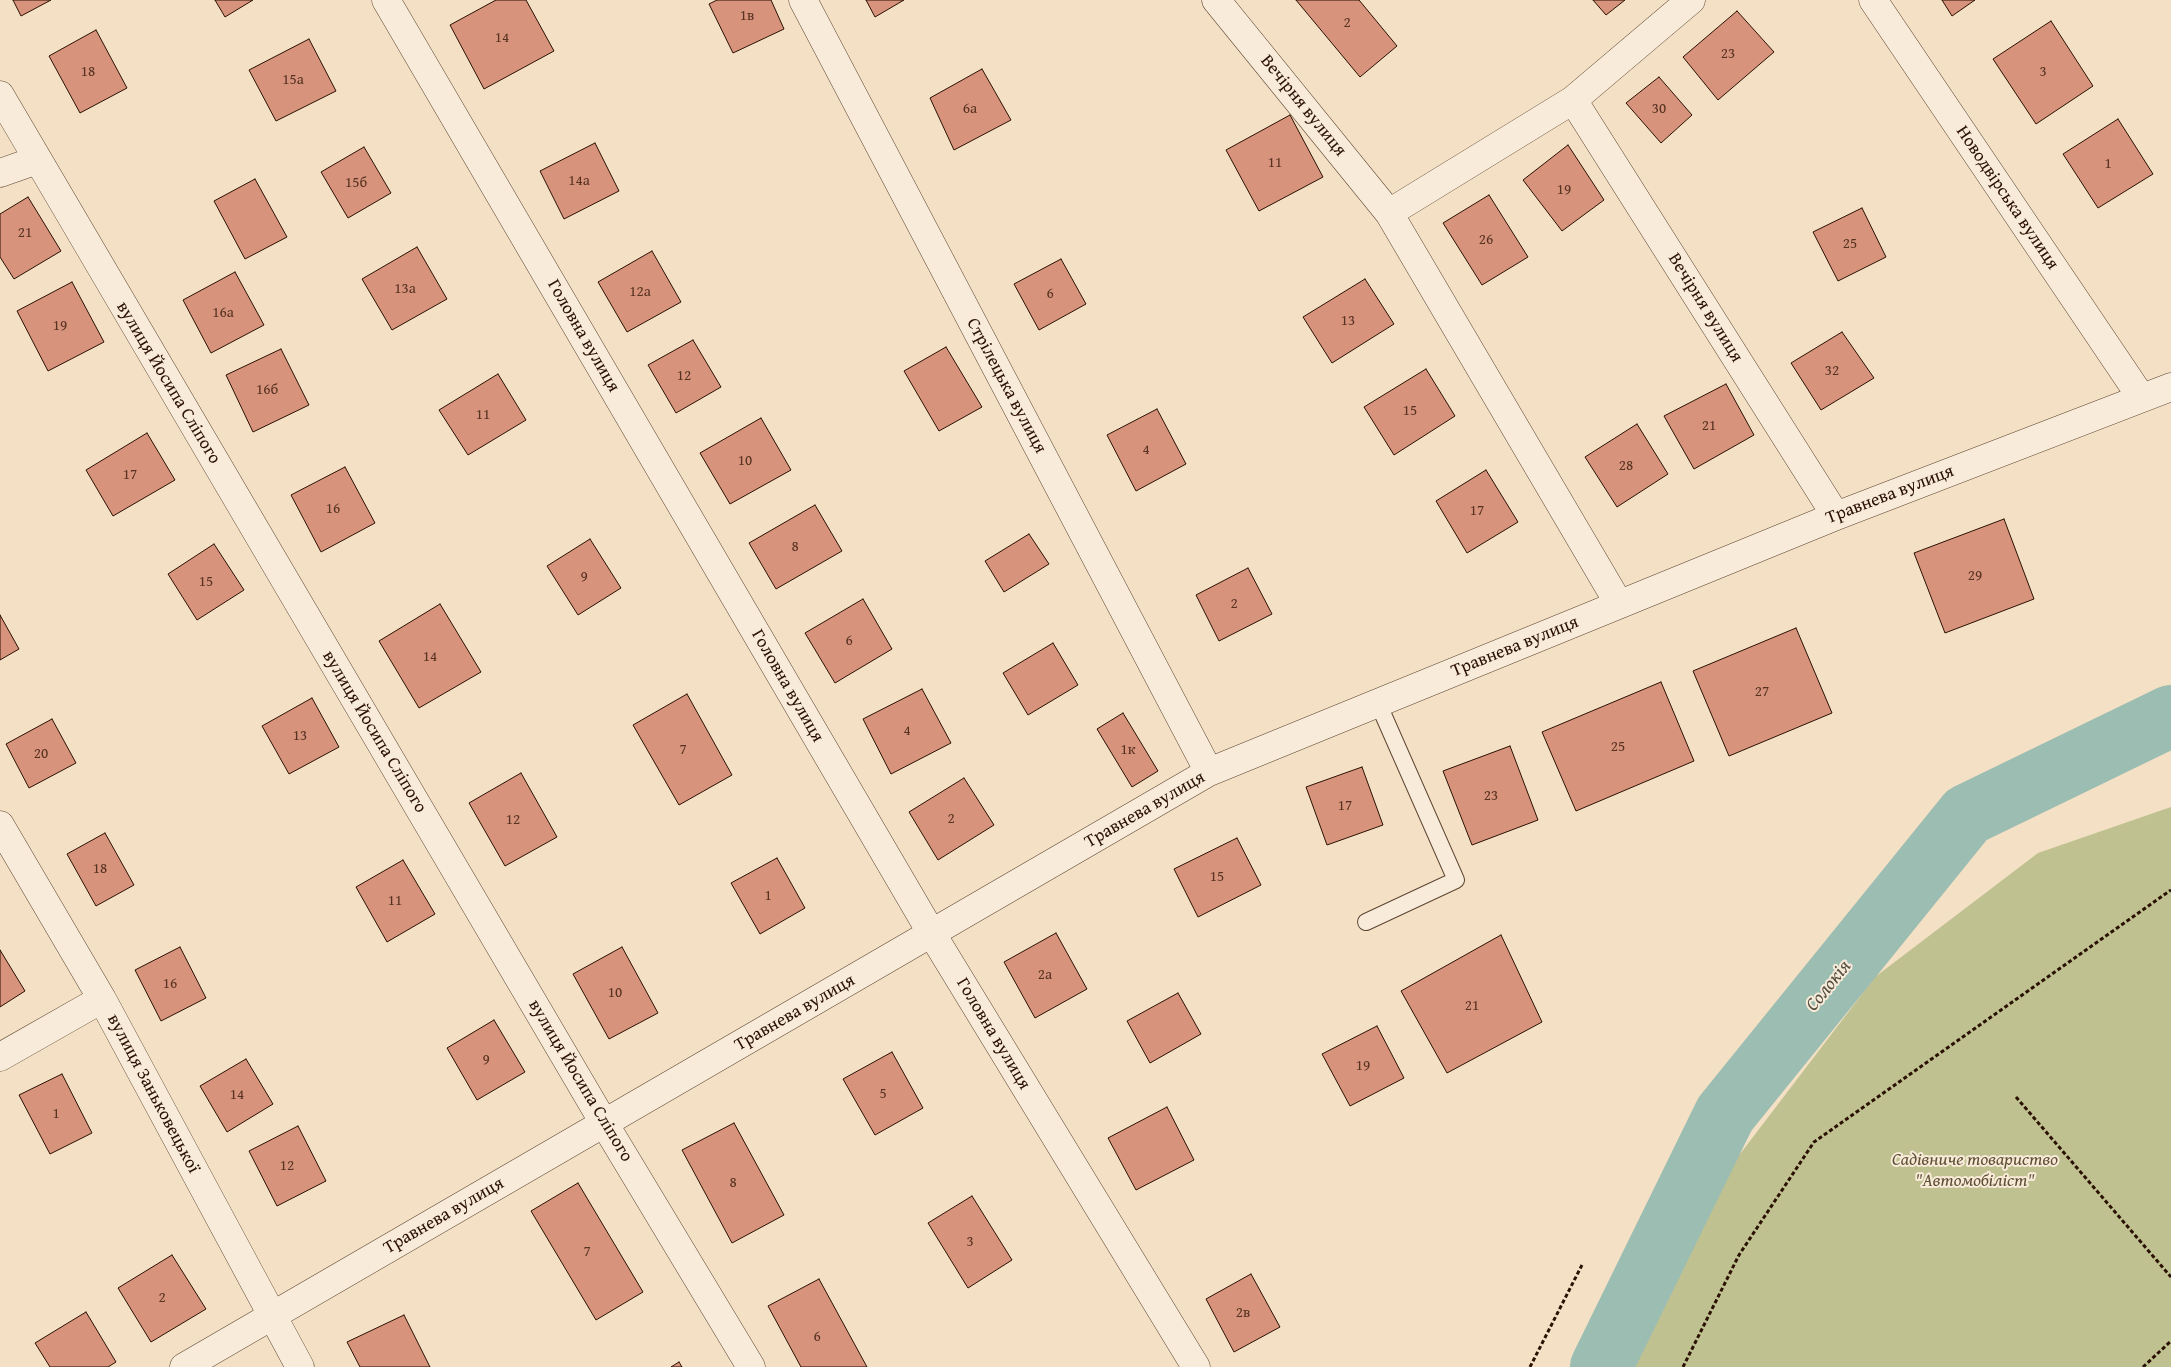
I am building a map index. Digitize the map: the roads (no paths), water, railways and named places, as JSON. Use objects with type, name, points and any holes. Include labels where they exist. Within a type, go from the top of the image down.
[{"type":"street","name":"Головна вулиця","points":[[386,0],[932,934],[1196,1367]]},
{"type":"street","name":"Стрілецька вулиця","points":[[803,0],[1210,772]]},
{"type":"street","name":"Вечірня вулиця","points":[[1216,0],[1389,213],[1619,604]]},
{"type":"street","points":[[1389,213],[1573,100],[1691,0]]},
{"type":"street","name":"Новодвірська вулиця","points":[[1873,0],[2141,397]]},
{"type":"street","name":"вулиця Йосипа Сліпого","points":[[0,96],[604,1122],[751,1367]]},
{"type":"street","name":"Вечірня вулиця","points":[[1573,100],[1836,516]]},
{"type":"street","points":[[0,173],[37,160]]},
{"type":"street","name":"Травнева вулиця","points":[[184,1367],[1210,772],[1836,516],[2171,387]]},
{"type":"street","name":"вулиця Заньковецької","points":[[0,825],[102,999],[300,1367]]},
{"type":"street","points":[[0,1056],[102,999]]},
{"type":"lane","points":[[1366,922],[1456,880],[1378,703]]},
{"type":"waterway","name":"Солокія","points":[[1601,1367],[1725,1114],[1967,815],[2171,716]]},
{"type":"park label","name":"Садівниче товариство \"Автомобіліст\"","points":[[1975,1170]]}]
